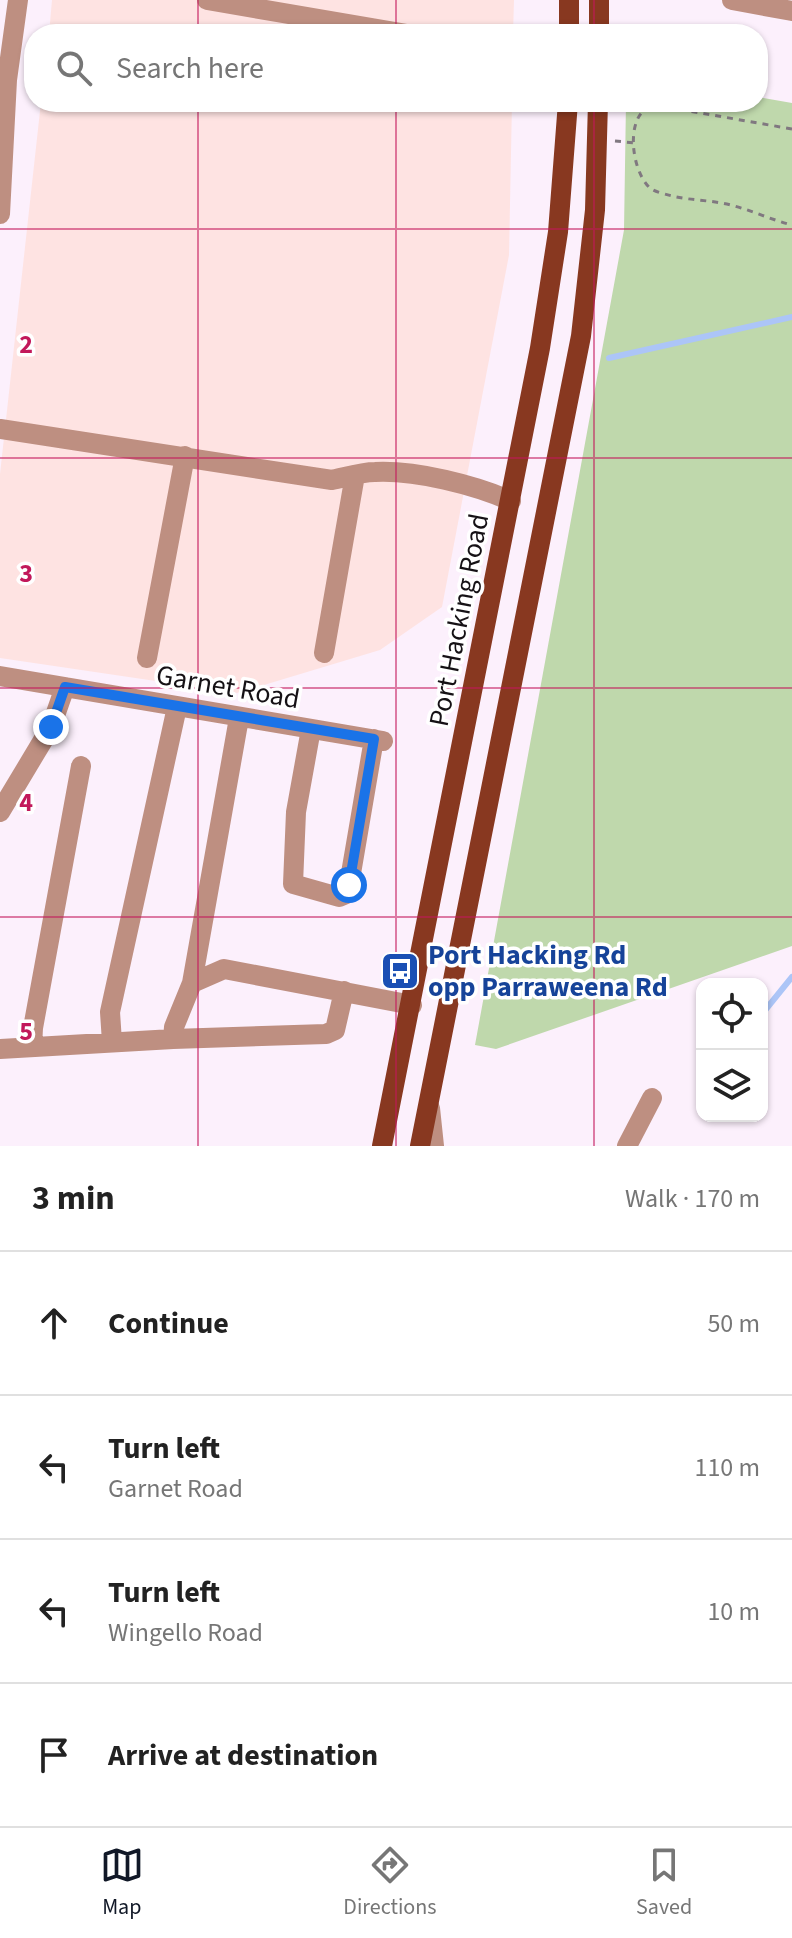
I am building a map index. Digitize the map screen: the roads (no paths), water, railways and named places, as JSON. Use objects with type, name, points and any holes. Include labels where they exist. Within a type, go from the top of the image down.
[{"type":"main road","points":[[569,0],[569,24]]},
{"type":"main road","points":[[599,0],[599,24]]},
{"type":"main road","name":"Port Hacking Road","points":[[382,1146],[511,501],[552,277],[567,112]]},
{"type":"main road","points":[[420,1146],[581,336],[595,210],[598,112]]},
{"type":"street","points":[[0,214],[7,80],[18,0]]},
{"type":"street","points":[[207,0],[348,24]]},
{"type":"street","points":[[732,0],[792,11]]},
{"type":"street","points":[[0,429],[332,480],[376,472],[462,483],[479,486],[511,501]]},
{"type":"street","points":[[147,658],[185,456]]},
{"type":"street","points":[[324,653],[355,475]]},
{"type":"street","name":"Garnet Road","points":[[0,676],[378,740],[349,885],[346,894],[339,897],[293,884],[296,812],[311,729]]},
{"type":"street","points":[[0,812],[51,727],[65,687]]},
{"type":"street","points":[[112,1042],[110,1012],[177,707]]},
{"type":"street","points":[[173,1039],[174,1027],[192,983],[239,718]]},
{"type":"street","points":[[32,1047],[81,766]]},
{"type":"street","points":[[192,983],[224,969],[412,1005]]},
{"type":"street","points":[[0,1049],[326,1034],[335,1030],[339,1023],[344,991]]},
{"type":"street","points":[[429,1096],[434,1146]]},
{"type":"street","points":[[627,1146],[652,1098]]},
{"type":"waterway","points":[[609,358],[792,317]]},
{"type":"waterway","points":[[768,1007],[792,977]]},
{"type":"place","name":"Port Hacking Rd opp Parraweena Rd","points":[[400,971]]}]
